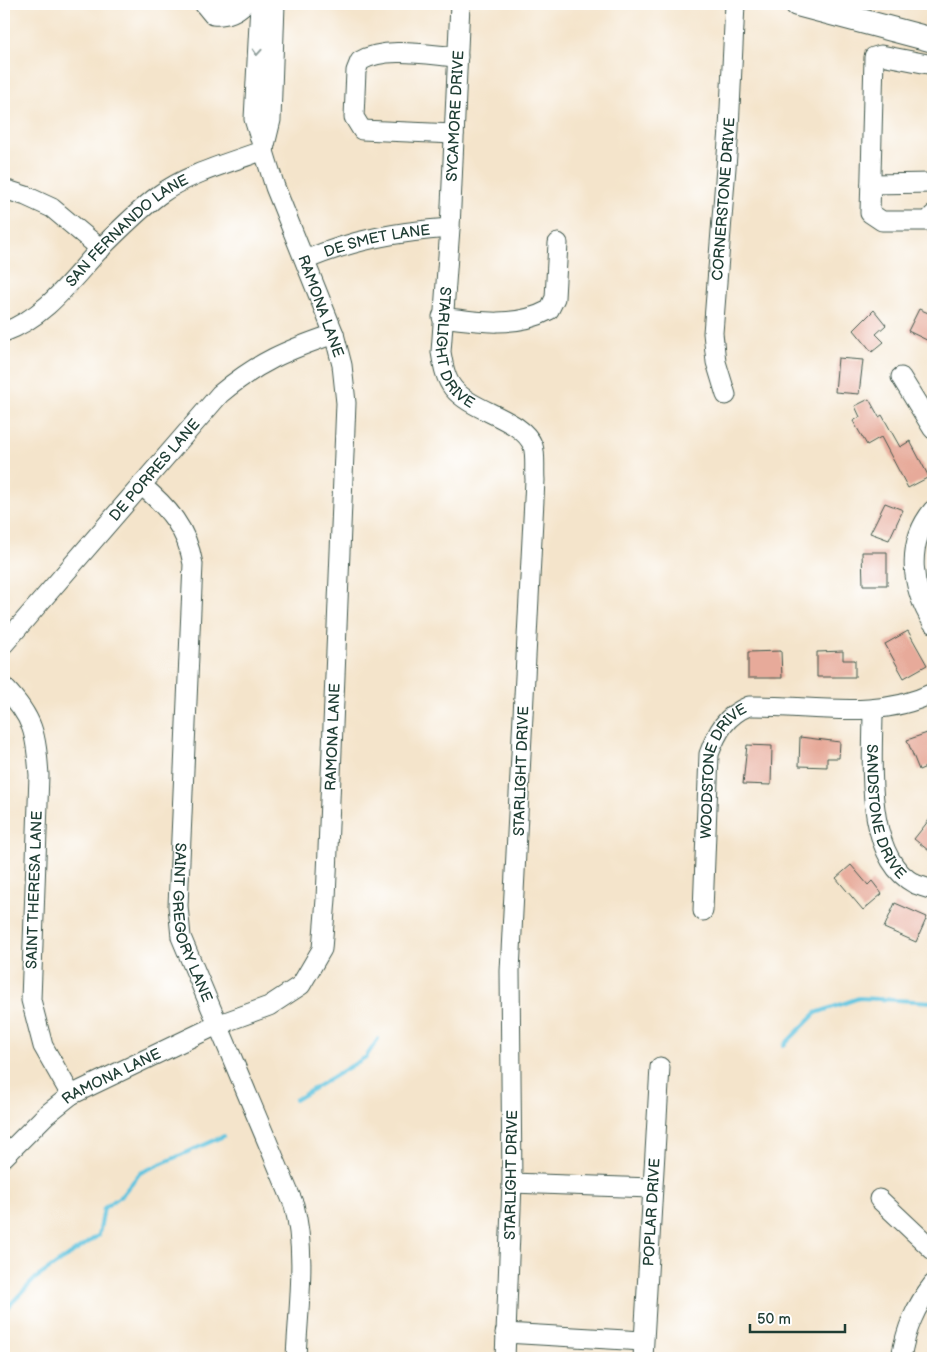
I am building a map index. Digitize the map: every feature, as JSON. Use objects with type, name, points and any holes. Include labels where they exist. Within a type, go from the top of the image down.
[{"type":"main road","points":[[796,4],[933,40]]},
{"type":"street","points":[[204,4],[213,15],[223,16],[234,12],[244,4]]},
{"type":"street","name":"RAMONA LANE","points":[[4,1157],[46,1115],[71,1095],[217,1025],[269,1006],[301,985],[322,949],[326,899],[346,403],[342,365],[334,334],[274,187],[264,150],[271,120],[263,79],[260,4]]},
{"type":"street","name":"RAMONA LANE","points":[[263,79],[274,4]]},
{"type":"street","name":"SYCAMORE DRIVE","points":[[450,228],[460,4]]},
{"type":"street","name":"CORNERSTONE DRIVE","points":[[726,395],[716,362],[713,333],[729,129],[735,4]]},
{"type":"street","points":[[454,134],[362,130],[354,117],[356,71],[360,61],[368,56],[398,53],[458,57]]},
{"type":"street","points":[[933,65],[881,55],[874,57],[870,184],[870,213],[882,221],[928,221],[933,215]]},
{"type":"street","name":"SAN FERNANDO LANE","points":[[4,332],[14,329],[54,301],[101,249],[158,195],[182,181],[264,150]]},
{"type":"street","points":[[870,184],[933,183]]},
{"type":"street","points":[[4,189],[26,196],[52,208],[101,249]]},
{"type":"street","name":"DE SMET LANE","points":[[305,260],[341,245],[379,236],[450,228]]},
{"type":"street","name":"STARLIGHT DRIVE","points":[[450,228],[442,317],[441,352],[445,372],[452,387],[464,400],[519,429],[533,447],[535,480],[510,971],[512,1183],[504,1358]]},
{"type":"street","points":[[442,317],[484,323],[524,320],[549,310],[555,298],[558,243]]},
{"type":"street","name":"DE PORRES LANE","points":[[4,644],[220,394],[244,374],[274,356],[334,334]]},
{"type":"street","points":[[901,377],[933,429]]},
{"type":"street","name":"SAINT GREGORY LANE","points":[[141,485],[178,520],[190,546],[193,564],[178,906],[181,938],[291,1198],[298,1223],[300,1279],[296,1358]]},
{"type":"street","points":[[933,510],[924,521],[916,543],[914,566],[917,590],[933,623]]},
{"type":"street","name":"SAINT THERESA LANE","points":[[4,687],[29,719],[36,734],[39,775],[31,1000],[42,1046],[71,1095]]},
{"type":"street","name":"WOODSTONE DRIVE","points":[[703,910],[709,754],[716,735],[728,719],[737,711],[749,706],[872,710],[898,706],[933,693]]},
{"type":"street","name":"SANDSTONE DRIVE","points":[[872,710],[873,787],[877,830],[891,859],[901,871],[914,883],[933,890]]},
{"type":"street","name":"POPLAR DRIVE","points":[[643,1350],[651,1188],[660,1067]]},
{"type":"street","points":[[512,1183],[651,1188]]},
{"type":"street","points":[[879,1199],[933,1250]]},
{"type":"street","points":[[901,1358],[917,1305],[933,1284]]},
{"type":"street","points":[[505,1333],[643,1350]]},
{"type":"building","points":[[919,309],[933,315],[933,343],[908,331]]},
{"type":"building","points":[[874,310],[886,325],[876,334],[884,342],[872,352],[854,330]]},
{"type":"building","points":[[838,358],[863,360],[859,394],[835,392]]},
{"type":"building","points":[[869,399],[879,417],[882,415],[900,447],[910,441],[929,477],[908,488],[881,437],[867,445],[853,421],[860,417],[855,406]]},
{"type":"building","points":[[885,503],[903,510],[889,540],[870,533]]},
{"type":"building","points":[[862,552],[887,552],[887,585],[863,585]]},
{"type":"building","points":[[908,631],[927,665],[904,678],[885,644]]},
{"type":"building","points":[[781,651],[782,678],[748,678],[748,652]]},
{"type":"building","points":[[843,651],[843,660],[855,660],[855,677],[817,677],[817,652]]},
{"type":"building","points":[[933,731],[933,764],[919,770],[907,740]]},
{"type":"building","points":[[800,737],[840,742],[839,758],[827,758],[827,767],[799,766]]},
{"type":"building","points":[[747,745],[772,746],[771,785],[743,784]]},
{"type":"building","points":[[933,815],[933,854],[914,839]]},
{"type":"building","points":[[851,865],[868,885],[872,881],[882,894],[863,910],[836,878]]},
{"type":"building","points":[[895,903],[927,917],[916,942],[884,928]]},
{"type":"waterway","points":[[784,1045],[816,1013],[859,998],[933,1002]]},
{"type":"waterway","points":[[295,1100],[366,1057],[378,1039]]},
{"type":"waterway","points":[[4,1311],[36,1278],[99,1235],[104,1208],[122,1195],[140,1173],[224,1136]]}]
